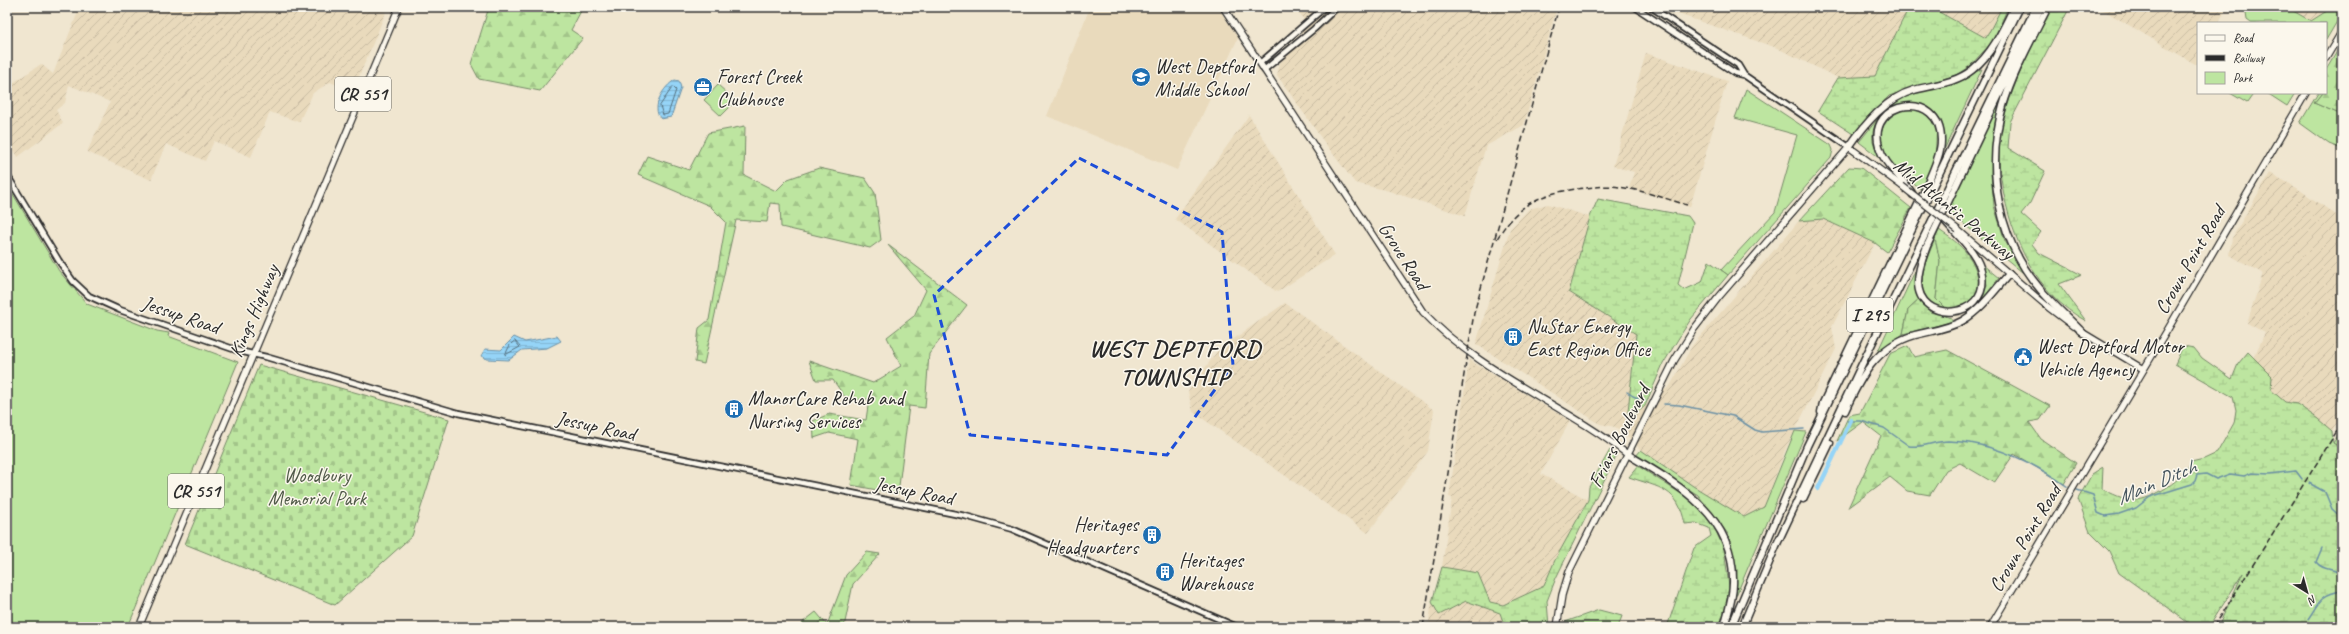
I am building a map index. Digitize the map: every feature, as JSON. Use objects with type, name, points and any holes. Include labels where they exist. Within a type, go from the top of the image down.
[{"type":"highway","points":[[1848,147],[1881,109],[1893,99],[1913,90],[1958,78],[1971,71],[1986,57],[2014,7]]},
{"type":"highway","name":"I 295","points":[[1730,627],[1784,499],[1820,420],[2020,7]]},
{"type":"highway","name":"I 295","points":[[1742,627],[1776,546],[1791,518],[1862,364],[2036,7]]},
{"type":"highway","points":[[1942,218],[1957,232],[1973,253],[1979,264],[1982,275],[1981,287],[1976,299],[1968,307],[1947,312],[1936,309],[1922,296],[1918,283],[1920,267],[1930,239],[2041,7]]},
{"type":"highway","points":[[2048,7],[2014,77],[2003,106],[1995,151],[1997,189],[2005,224],[2020,261],[2040,289],[2083,333]]},
{"type":"highway","points":[[1820,420],[1823,403],[1922,197],[1938,154],[1941,142],[1938,123],[1929,113],[1914,105],[1902,106],[1890,112],[1882,121],[1877,133],[1882,157],[1914,196]]},
{"type":"highway","points":[[1791,518],[1807,492],[1855,390],[1871,363],[1887,348],[1904,338],[1960,322],[1975,312],[2009,274]]},
{"type":"highway","points":[[1627,454],[1690,494],[1715,521],[1726,541],[1734,580],[1724,627]]},
{"type":"main road","name":"Kings Highway","points":[[139,627],[399,7]]},
{"type":"main road","name":"Grove Road","points":[[1223,7],[1410,294],[1435,325],[1467,351],[1627,454]]},
{"type":"main road","points":[[2327,56],[2342,31]]},
{"type":"main road","name":"Crown Point Road","points":[[1990,627],[2305,94]]},
{"type":"main road","name":"Mid Atlantic Parkway","points":[[1848,147],[1904,184]]},
{"type":"main road","name":"Friars Boulevard","points":[[1557,627],[1562,595],[1569,572],[1674,361],[1706,312],[1848,147]]},
{"type":"main road","name":"Mid Atlantic Parkway","points":[[1914,196],[1942,218]]},
{"type":"main road","name":"Mid Atlantic Parkway","points":[[1957,232],[2048,307],[2083,333],[2144,368]]},
{"type":"street","points":[[1260,63],[1325,7]]},
{"type":"street","points":[[1264,70],[1314,29],[1337,7]]},
{"type":"street","name":"Mid Atlantic Parkway","points":[[1635,7],[1735,73],[1744,75],[1848,147]]},
{"type":"street","name":"Mid Atlantic Parkway","points":[[1651,7],[1738,65],[1744,75]]},
{"type":"street","name":"Jessup Road","points":[[7,175],[59,261],[73,281],[89,296],[120,310],[253,354],[458,413],[965,516],[1012,529],[1237,627]]},
{"type":"highlighted area","points":[[1079,158],[1222,232],[1233,365],[1167,455],[970,435],[934,295]]},
{"type":"shaded area","points":[[80,7],[374,7],[386,12],[353,91],[330,82],[313,93],[299,122],[270,112],[251,157],[214,141],[205,161],[166,144],[151,180],[87,152],[110,102],[69,85],[65,103],[56,110],[63,123],[18,157],[7,137],[7,87],[41,64],[53,74]]},
{"type":"shaded area","name":"West Deptford Middle School","points":[[1090,7],[1218,7],[1238,38],[1177,170],[1047,116]]},
{"type":"shaded area","points":[[1295,7],[1557,7],[1524,125],[1486,146],[1465,216],[1389,191],[1355,183],[1277,75],[1280,63],[1297,43],[1305,25],[1303,18]]},
{"type":"shaded area","points":[[1670,7],[1909,7],[1875,76],[1838,78],[1777,48],[1675,13]]},
{"type":"shaded area","points":[[1930,7],[2002,7],[1986,38]]},
{"type":"shaded area","points":[[2098,7],[2228,7],[2219,22],[2197,22],[2197,63],[2195,64]]},
{"type":"shaded area","points":[[2286,7],[2333,7],[2311,21]]},
{"type":"shaded area","points":[[1646,53],[1727,81],[1690,207],[1629,188],[1634,172],[1613,166]]},
{"type":"shaded area","points":[[1249,115],[1335,255],[1277,292],[1175,219]]},
{"type":"shaded area","points":[[2270,173],[2297,188],[2342,219],[2342,415],[2332,431],[2297,404],[2285,402],[2271,390],[2253,359],[2265,333],[2247,323],[2263,273],[2229,255],[2232,238]]},
{"type":"shaded area","points":[[1548,204],[1590,217],[1569,292],[1636,333],[1627,420],[1670,386],[1692,346],[1799,221],[1823,219],[1875,243],[1832,327],[1836,349],[1786,448],[1764,507],[1744,517],[1693,486],[1641,450],[1623,432],[1615,427],[1600,424],[1476,344],[1510,229],[1529,209]]},
{"type":"shaded area","points":[[1285,303],[1434,410],[1428,451],[1368,533],[1193,412],[1188,392],[1218,350]]},
{"type":"shaded area","points":[[1469,360],[1570,421],[1541,474],[1588,500],[1555,560],[1544,586],[1502,605],[1490,602],[1478,573],[1442,567],[1452,498],[1449,497]]},
{"type":"shaded area","points":[[1466,601],[1500,613],[1505,627],[1428,627],[1432,602],[1439,614]]},
{"type":"green space","points":[[489,7],[583,7],[571,30],[583,38],[540,91],[479,79],[471,64]]},
{"type":"green space","points":[[1909,7],[1930,7],[1986,38],[2002,7],[2008,7],[1994,40],[1970,66],[1956,75],[1889,96],[1853,134],[1818,111],[1838,78],[1875,76]]},
{"type":"green space","points":[[2051,7],[2070,7],[2010,122],[2008,148],[2045,171],[2030,203],[2021,214],[2041,232],[2032,244],[2039,253],[2082,275],[2059,284],[2086,321],[2068,310],[2053,296],[2029,263],[2019,244],[2012,225],[2006,205],[2000,171],[1999,144],[2005,114],[2022,67]]},
{"type":"green space","points":[[2245,7],[2286,7],[2311,21],[2333,7],[2342,7],[2342,13],[2327,38],[2327,22],[2250,22],[2247,20]]},
{"type":"green space","points":[[2342,43],[2342,115],[2314,103],[2321,94],[2327,94],[2327,68]]},
{"type":"green space","points":[[1982,69],[1943,152],[1944,139],[1942,123],[1932,110],[1921,104],[1910,103],[1898,105],[1887,110],[1879,118],[1874,129],[1873,141],[1880,158],[1859,142],[1888,106],[1911,94],[1947,85]]},
{"type":"green space","points":[[718,85],[736,101],[721,116],[704,100]]},
{"type":"green space","points":[[1746,89],[1831,145],[1833,150],[1831,158],[1728,275],[1721,270],[1775,212],[1797,135],[1735,118]]},
{"type":"green space","points":[[2232,94],[2253,94],[2247,103]]},
{"type":"green space","points":[[2269,94],[2294,94],[2287,106]]},
{"type":"green space","points":[[2317,94],[2321,94],[2314,103],[2342,115],[2342,149],[2329,144],[2300,123]]},
{"type":"green space","points":[[2002,97],[1993,132],[1991,174],[1994,206],[2005,241],[2028,277],[1947,210]]},
{"type":"green space","points":[[1911,107],[1926,114],[1937,126],[1935,159],[1920,189],[1886,158],[1882,148],[1882,131],[1888,120],[1904,109]]},
{"type":"green space","points":[[745,126],[744,175],[776,191],[788,179],[819,168],[865,178],[875,193],[881,240],[870,248],[781,227],[780,204],[770,203],[767,222],[736,220],[704,364],[695,362],[699,328],[709,320],[726,222],[710,206],[638,175],[647,156],[689,170],[708,133]]},
{"type":"green space","points":[[1849,167],[1861,168],[1911,208],[1887,252],[1875,243],[1823,219],[1799,221]]},
{"type":"green space","points":[[7,184],[59,271],[87,304],[157,331],[169,333],[168,336],[238,362],[128,627],[7,627]]},
{"type":"green space","points":[[1598,199],[1688,216],[1693,223],[1678,285],[1684,290],[1702,282],[1709,261],[1728,275],[1691,319],[1680,336],[1663,364],[1645,406],[1627,421],[1636,334],[1569,292],[1590,217]]},
{"type":"green space","points":[[1939,230],[1964,250],[1973,264],[1978,280],[1978,288],[1968,304],[1947,310],[1936,299],[1940,261],[1935,239]]},
{"type":"green space","points":[[1935,239],[1940,261],[1936,299],[1947,310],[1935,305],[1927,298],[1923,290],[1922,280],[1924,270]]},
{"type":"green space","points":[[888,245],[967,305],[929,354],[925,408],[909,406],[898,494],[851,485],[858,439],[829,433],[814,438],[813,421],[829,414],[866,420],[869,399],[847,400],[833,380],[816,380],[809,361],[873,383],[901,366],[887,337],[914,316],[926,290]]},
{"type":"green space","points":[[1983,265],[1999,278],[1978,305],[1987,285]]},
{"type":"green space","points":[[1915,271],[1920,299],[1908,310],[1903,334],[1877,353]]},
{"type":"green space","points":[[1920,299],[1930,312],[1952,318],[1952,322],[1903,334],[1908,310]]},
{"type":"green space","points":[[1908,346],[1914,357],[1947,350],[2050,406],[2040,420],[2029,422],[2041,439],[2076,463],[2064,484],[2014,454],[1994,483],[1960,463],[1946,470],[1930,495],[1907,491],[1890,477],[1848,508],[1881,436],[1863,422],[1837,441],[1849,415],[1860,413],[1890,354]]},
{"type":"green space","points":[[2183,346],[2194,348],[2202,358],[2232,379],[2238,364],[2248,352],[2272,376],[2271,390],[2285,402],[2297,404],[2332,431],[2333,443],[2342,449],[2342,627],[2218,627],[2243,573],[2209,627],[2194,627],[2119,573],[2109,551],[2090,532],[2078,499],[2092,474],[2103,467],[2102,489],[2118,496],[2134,500],[2150,497],[2176,481],[2188,468],[2191,462],[2204,459],[2217,453],[2234,423],[2236,410],[2233,397],[2175,364]]},
{"type":"green space","name":"Woodbury Memorial Park","points":[[259,365],[449,419],[412,536],[335,605],[185,544]]},
{"type":"green space","points":[[2342,430],[2342,449],[2333,443]]},
{"type":"green space","points":[[1795,431],[1806,432],[1735,598],[1737,570],[1728,534],[1698,495],[1636,456],[1641,450],[1693,486],[1744,517],[1764,507]]},
{"type":"green space","points":[[1610,450],[1616,456],[1556,578],[1547,601],[1549,627],[1505,627],[1500,613],[1466,601],[1439,615],[1432,602],[1442,567],[1478,573],[1490,602],[1503,605],[1544,586],[1555,560],[1588,500],[1589,487]]},
{"type":"green space","points":[[1638,466],[1686,497],[1711,520],[1724,549],[1730,594],[1719,627],[1667,627],[1694,548],[1711,536],[1709,528],[1696,523],[1685,524],[1678,503],[1666,491],[1629,477]]},
{"type":"green space","points":[[867,552],[880,554],[853,584],[844,627],[805,627],[802,623],[816,612],[827,625],[846,575]]},
{"type":"green space","points":[[1599,610],[1622,616],[1618,627],[1565,627],[1565,622]]},
{"type":"water","points":[[675,80],[679,81],[681,88],[671,117],[661,119],[657,109],[660,97],[667,87]]},
{"type":"water","points":[[557,336],[561,341],[547,348],[522,350],[509,360],[487,359],[481,356],[485,349],[501,350],[514,337],[525,342]]},
{"type":"waterway","name":"Main Ditch","points":[[1627,392],[1645,401]]},
{"type":"waterway","name":"Main Ditch","points":[[1664,404],[1679,405],[1733,416],[1755,430],[1762,432],[1804,429]]},
{"type":"waterway","points":[[1818,489],[1851,420]]},
{"type":"waterway","name":"Main Ditch","points":[[1847,421],[1861,421],[1884,428],[1909,446],[1919,446],[1948,441],[1964,442],[1996,449],[2041,469],[2068,487]]},
{"type":"waterway","name":"Main Ditch","points":[[2077,490],[2093,495],[2098,513],[2105,516],[2119,514],[2136,508],[2150,497],[2192,484],[2197,475],[2206,474],[2216,479],[2230,474],[2244,476],[2252,473],[2270,474],[2296,471],[2302,479]]},
{"type":"waterway","name":"Main Ditch","points":[[2309,483],[2325,492],[2332,509],[2342,518]]},
{"type":"waterway","points":[[2322,548],[2316,562],[2322,567],[2336,571],[2342,575]]},
{"type":"waterway","points":[[2308,619],[2324,597],[2329,594],[2342,591]]},
{"type":"railway","points":[[1423,627],[1474,313],[1559,7]]},
{"type":"railway","points":[[1497,239],[1505,226],[1523,208],[1534,201],[1557,192],[1610,186],[1644,192],[1687,205]]},
{"type":"railway","points":[[2214,627],[2342,423]]},
{"type":"place","name":"West Deptford Middle School","points":[[1141,77]]},
{"type":"place","name":"Forest Creek Clubhouse","points":[[703,87]]},
{"type":"place","name":"NuStar Energy East Region Office","points":[[1513,337]]},
{"type":"place","name":"West Deptford Motor Vehicle Agency","points":[[2023,357]]},
{"type":"place","name":"ManorCare Rehab and Nursing Services","points":[[734,409]]},
{"type":"place","name":"Heritages Headquarters","points":[[1152,535]]},
{"type":"place","name":"Heritages Warehouse","points":[[1165,572]]},
{"type":"district","name":"WEST DEPTFORD TOWNSHIP","points":[[1175,363]]}]
